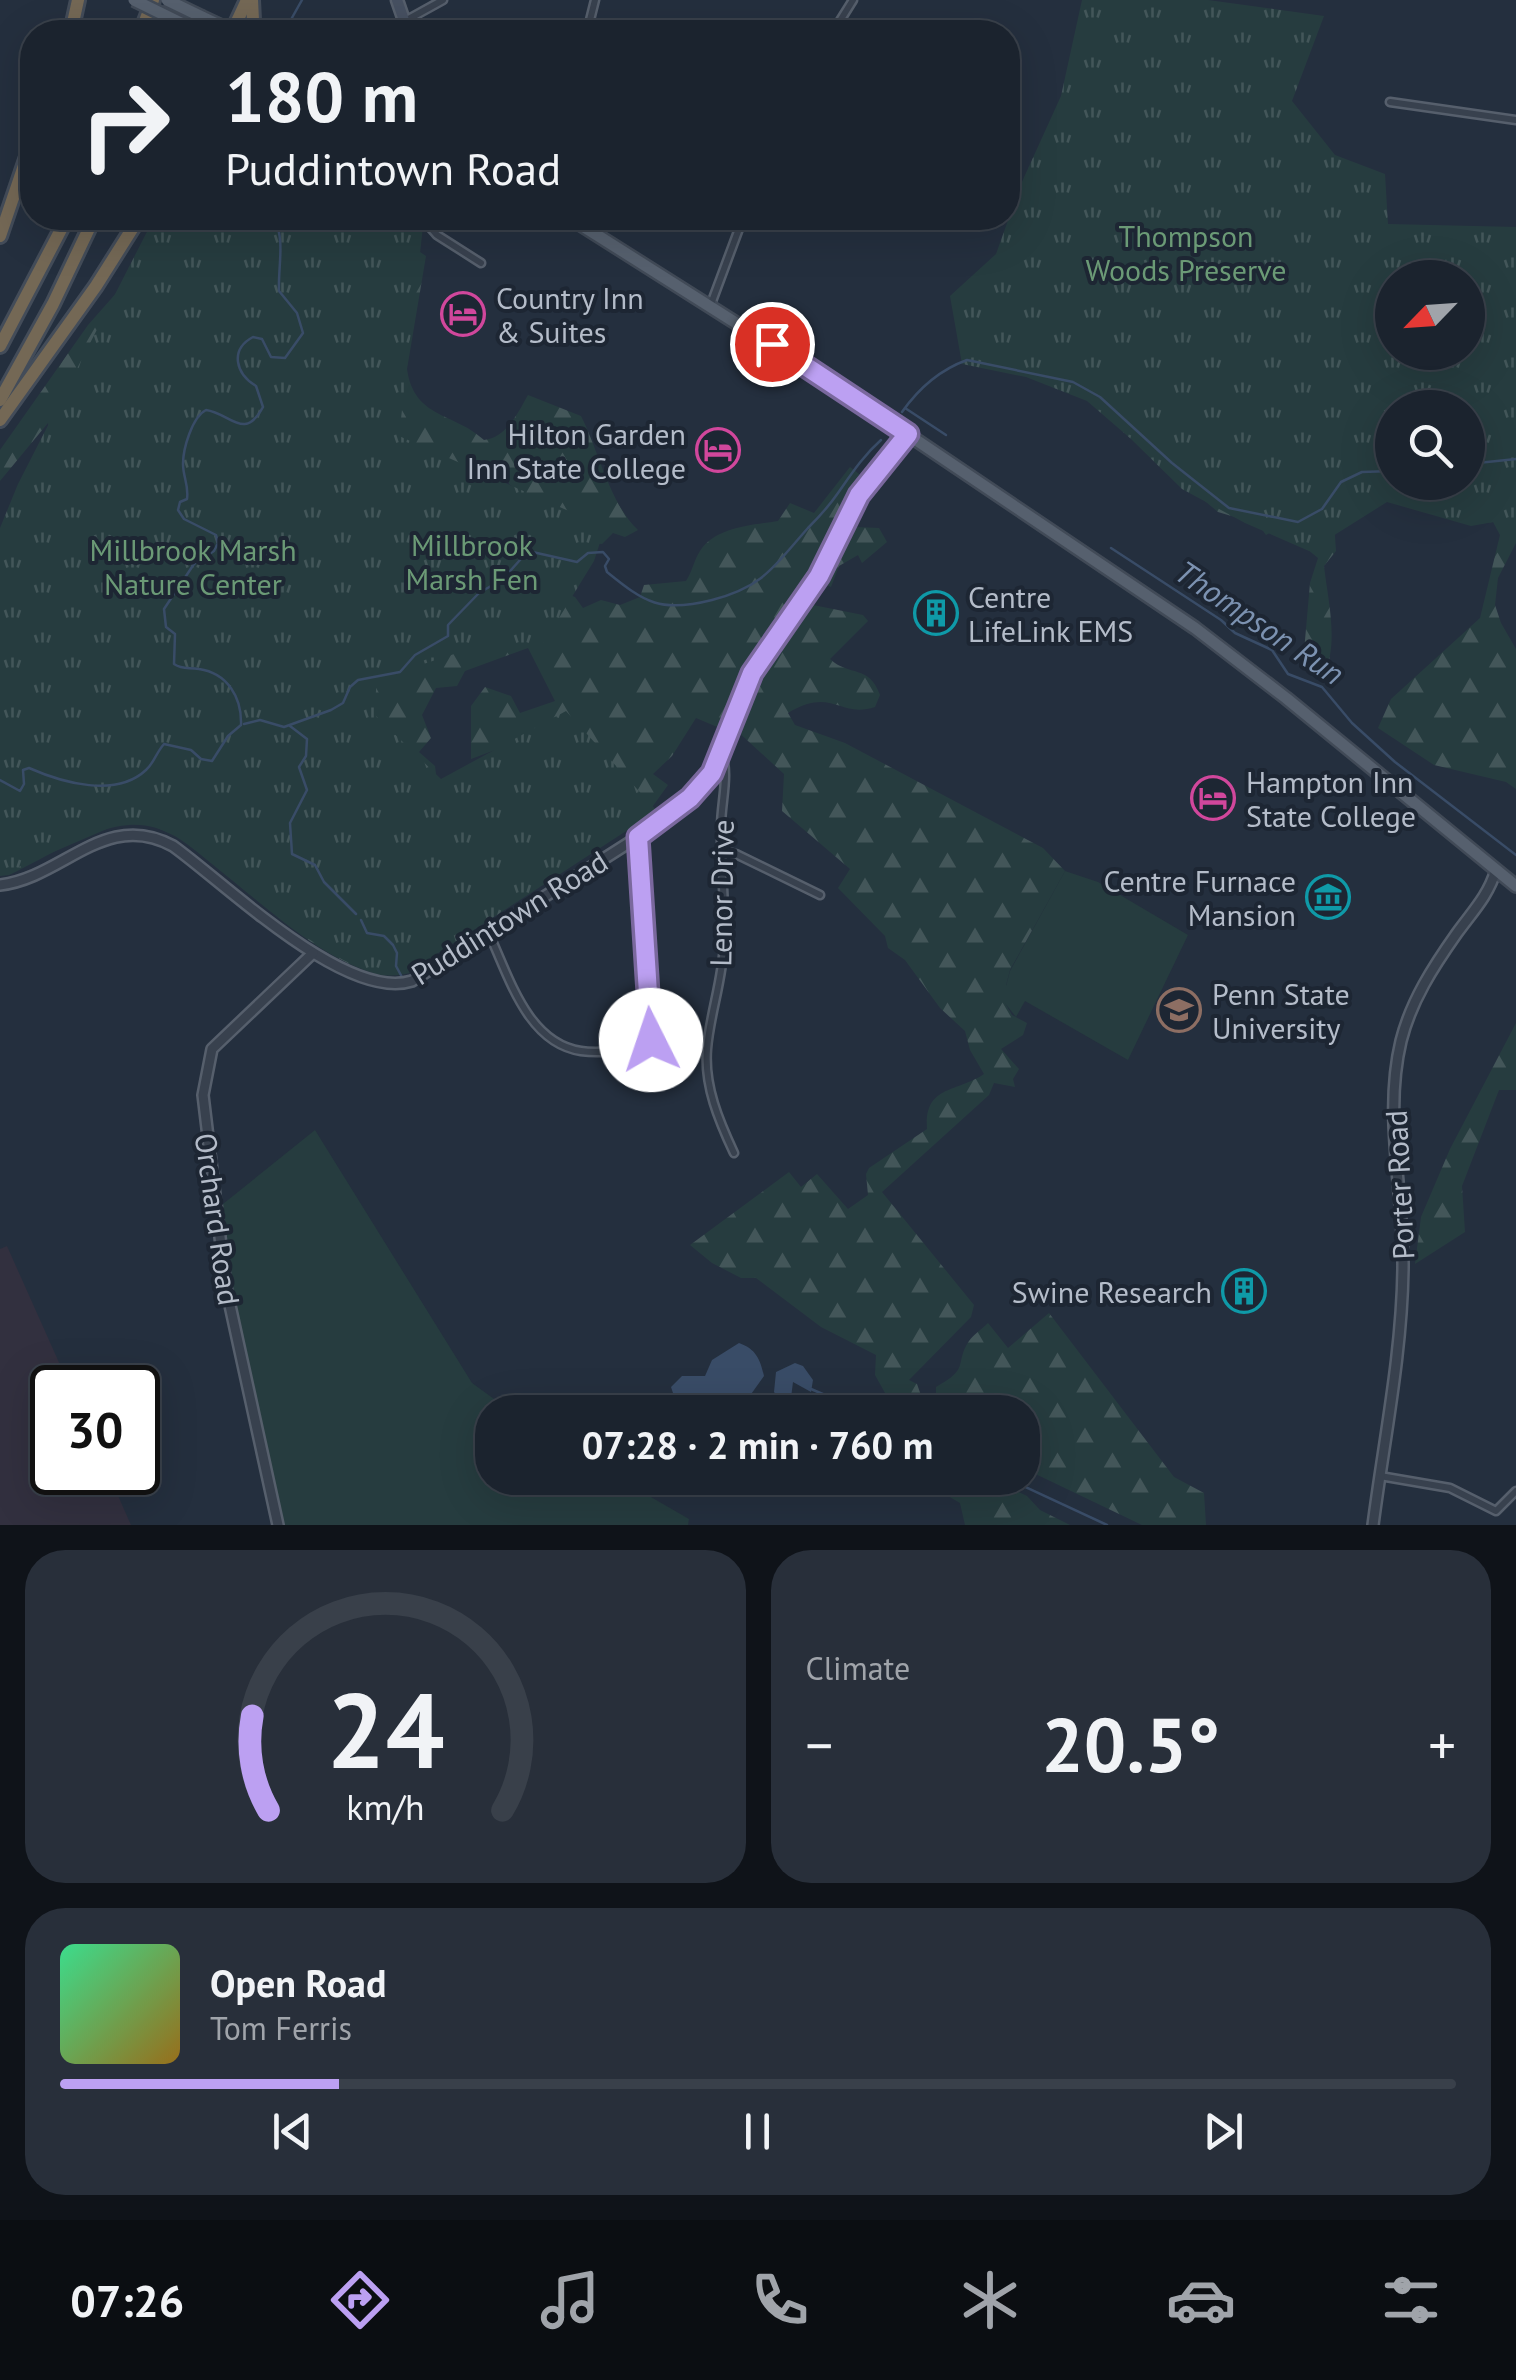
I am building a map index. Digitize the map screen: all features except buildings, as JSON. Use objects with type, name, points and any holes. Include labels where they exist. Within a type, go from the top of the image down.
[{"type":"highway","points":[[0,236],[20,177]]},
{"type":"highway","points":[[0,346],[61,230]]},
{"type":"highway","points":[[0,400],[88,230]]},
{"type":"highway","points":[[0,420],[96,286],[131,230]]},
{"type":"main road","points":[[134,0],[175,20]]},
{"type":"main road","points":[[167,0],[208,20]]},
{"type":"main road","points":[[590,230],[712,304],[1195,628],[1516,886]]},
{"type":"street","points":[[418,20],[443,0]]},
{"type":"street","points":[[1390,102],[1516,120]]},
{"type":"street","points":[[432,230],[481,263]]},
{"type":"street","points":[[712,304],[740,230]]},
{"type":"street","name":"Puddintown Road","points":[[0,885],[22,880],[104,840],[124,834],[150,836],[173,846],[313,953],[363,978],[396,985],[412,982],[638,837],[701,788],[715,767],[752,673],[819,576],[859,495],[908,434]]},
{"type":"street","name":"Lenor Drive","points":[[721,749],[726,773],[720,850],[725,938],[706,1052],[718,1119],[734,1153]]},
{"type":"street","points":[[489,934],[529,1015],[551,1040],[583,1051],[648,1046],[651,1040],[638,837]]},
{"type":"street","points":[[720,850],[820,895]]},
{"type":"street","name":"Porter Road","points":[[1374,1525],[1402,1303],[1396,1067],[1406,1026],[1421,990],[1439,958],[1489,894],[1496,870]]},
{"type":"street","name":"Orchard Road","points":[[278,1525],[226,1287],[203,1095],[212,1050],[313,953]]},
{"type":"street","points":[[1380,1476],[1450,1488],[1496,1511],[1516,1492]]},
{"type":"shaded area","points":[[7,1246],[60,1365],[30,1365],[30,1495],[118,1495],[131,1525],[0,1525],[0,1249]]},
{"type":"green space","name":"Thompson Woods Preserve","points":[[1082,0],[1208,0],[1324,16],[1292,101],[1335,155],[1385,174],[1388,224],[1516,227],[1516,518],[1471,526],[1387,502],[1309,551],[1182,489],[1087,401],[1026,377],[962,364],[950,296],[996,254],[1005,230],[1020,230],[1020,187],[1061,96]]},
{"type":"green space","name":"Millbrook Marsh Nature Center","points":[[148,230],[423,230],[399,436],[605,527],[594,561],[543,644],[482,645],[377,679],[374,714],[441,779],[566,711],[657,811],[409,972],[370,971],[347,962],[272,912],[178,837],[150,825],[123,822],[0,875],[0,528],[18,484]]},
{"type":"green space","name":"Millbrook Marsh Nature Center","points":[[411,246],[426,256],[407,369],[418,397],[437,413],[484,440],[505,430],[528,395],[581,416],[612,491],[638,530],[625,537],[613,533],[602,544],[586,542],[509,484],[506,467],[490,463],[480,471],[471,467],[455,478],[357,676],[561,592],[575,597],[583,608],[601,600],[620,605],[640,597],[644,585],[686,581],[700,551],[715,537],[778,521],[790,503],[814,513],[850,467],[863,477],[845,501],[842,516],[856,527],[879,528],[887,542],[862,563],[858,555],[839,566],[831,587],[814,578],[761,649],[722,729],[696,718],[672,756],[653,774],[668,785],[645,817],[557,727],[471,759],[471,706],[485,687],[511,696],[520,713],[555,701],[528,648],[465,671],[457,686],[436,688],[422,715],[431,738],[419,752],[435,766],[437,782],[402,943],[418,971],[379,975],[329,953],[287,925],[191,847],[152,827],[129,825],[98,832],[0,876],[0,664],[54,485],[48,423],[0,481],[0,450],[88,325],[118,291]]},
{"type":"green space","points":[[1516,314],[1516,543],[1498,578],[1495,605],[1516,649],[1516,789],[1506,782],[1434,765],[1378,728],[1391,699],[1480,618],[1500,535],[1493,522],[1468,522],[1418,500],[1485,500],[1485,390],[1375,390],[1375,500],[1392,500],[1353,511],[1334,522],[1336,551],[1324,566],[1331,649],[1324,675],[1315,674],[1303,663],[1310,583],[1318,558],[1280,527],[1266,535],[1258,524],[1218,512],[1188,487],[1375,363],[1375,370],[1485,370],[1485,339]]},
{"type":"green space","points":[[808,604],[863,615],[868,621],[830,659],[870,679],[880,695],[875,707],[863,710],[816,702],[788,713],[795,725],[845,743],[1043,848],[1065,871],[1010,970],[1006,985],[1012,991],[1005,1003],[1012,1015],[1027,1023],[1023,1035],[1001,1049],[1019,1069],[1013,1079],[1015,1087],[994,1083],[989,1095],[882,1192],[974,1305],[971,1317],[909,1380],[917,1384],[921,1395],[886,1395],[875,1375],[876,1355],[821,1327],[756,1278],[741,1278],[712,1263],[690,1245],[789,1172],[801,1187],[817,1174],[848,1209],[868,1195],[869,1168],[927,1129],[927,1115],[936,1097],[984,1074],[970,1050],[965,1031],[940,1008],[905,960],[888,948],[885,936],[838,888],[850,869],[782,811],[784,774],[736,730],[753,684]]},
{"type":"green space","points":[[1065,871],[1098,882],[1188,935],[1128,1060],[1025,1001],[1016,1017],[1004,1002],[1011,991],[1006,986],[1010,971]]},
{"type":"green space","points":[[1516,1023],[1516,1090],[1499,1090],[1462,1186],[1465,1232],[1415,1264],[1421,1217],[1450,1149]]},
{"type":"green space","points":[[315,1130],[472,1383],[489,1395],[475,1395],[475,1495],[647,1495],[689,1519],[688,1525],[280,1525],[210,1205],[223,1204]]},
{"type":"green space","points":[[1049,1313],[1174,1477],[1204,1493],[1206,1525],[1142,1525],[1040,1476],[1040,1395],[936,1395],[936,1387],[954,1375],[973,1336],[988,1323],[1008,1348]]},
{"type":"green space","points":[[1025,1495],[1040,1510],[1070,1525],[965,1525],[960,1503],[948,1496]]},
{"type":"water","points":[[739,1343],[756,1355],[764,1376],[750,1395],[674,1395],[671,1387],[682,1376],[705,1376],[712,1360]]},
{"type":"water","points":[[795,1363],[803,1366],[813,1380],[811,1392],[793,1382],[791,1395],[776,1395],[776,1372]]},
{"type":"waterway","points":[[291,20],[302,0]]},
{"type":"waterway","points":[[0,780],[20,791],[23,770],[29,768],[73,783],[120,784],[146,770],[164,744],[191,750],[201,759],[212,761],[228,736],[241,725],[236,696],[225,681],[209,671],[174,664],[175,634],[166,627],[164,609],[194,564],[214,551],[218,543],[216,535],[184,519],[178,510],[180,502],[187,499],[183,458],[193,426],[206,410],[236,423],[249,423],[263,407],[256,386],[240,369],[241,348],[253,337],[262,339],[271,357],[285,358],[303,333],[297,313],[279,291],[278,230]]},
{"type":"waterway","points":[[902,412],[930,381],[967,360],[1073,382],[1100,397],[1172,463],[1229,508],[1298,522],[1322,509],[1341,482],[1362,472],[1375,472]]},
{"type":"waterway","points":[[905,408],[946,435]]},
{"type":"waterway","name":"Thompson Run","points":[[244,724],[260,720],[284,727],[343,703],[358,680],[400,672],[415,655],[448,636],[448,625],[479,593],[503,579],[528,551],[577,562],[588,553],[603,552],[609,559],[607,572],[643,598],[666,605],[694,604],[745,588],[777,564],[881,440]]},
{"type":"waterway","points":[[1485,462],[1516,459]]},
{"type":"waterway","name":"Thompson Run","points":[[1111,548],[1235,633],[1272,650],[1288,674],[1322,687],[1352,723],[1395,762],[1516,855]]},
{"type":"waterway","points":[[290,726],[307,739],[306,756],[299,767],[307,790],[290,823],[292,854],[315,865],[324,882],[356,914]]},
{"type":"waterway","points":[[361,920],[367,933],[384,936],[393,945],[396,966],[403,979]]},
{"type":"waterway","points":[[811,1389],[825,1395]]},
{"type":"waterway","points":[[1040,1494],[1107,1525]]},
{"type":"place","name":"Country Inn & Suites","points":[[463,314]]},
{"type":"place","name":"Hilton Garden Inn State College","points":[[718,450]]},
{"type":"place","name":"Centre LifeLink EMS","points":[[936,613]]},
{"type":"place","name":"Hampton Inn State College","points":[[1213,798]]},
{"type":"place","name":"Centre Furnace Mansion","points":[[1328,897]]},
{"type":"place","name":"Penn State University","points":[[1179,1010]]},
{"type":"place","name":"Swine Research","points":[[1244,1291]]},
{"type":"route","points":[[651,1040],[638,837],[690,798],[712,773],[752,673],[819,576],[859,495],[908,434],[772,344]]},
{"type":"park label","name":"Millbrook Marsh Fen","points":[[472,561]]}]
